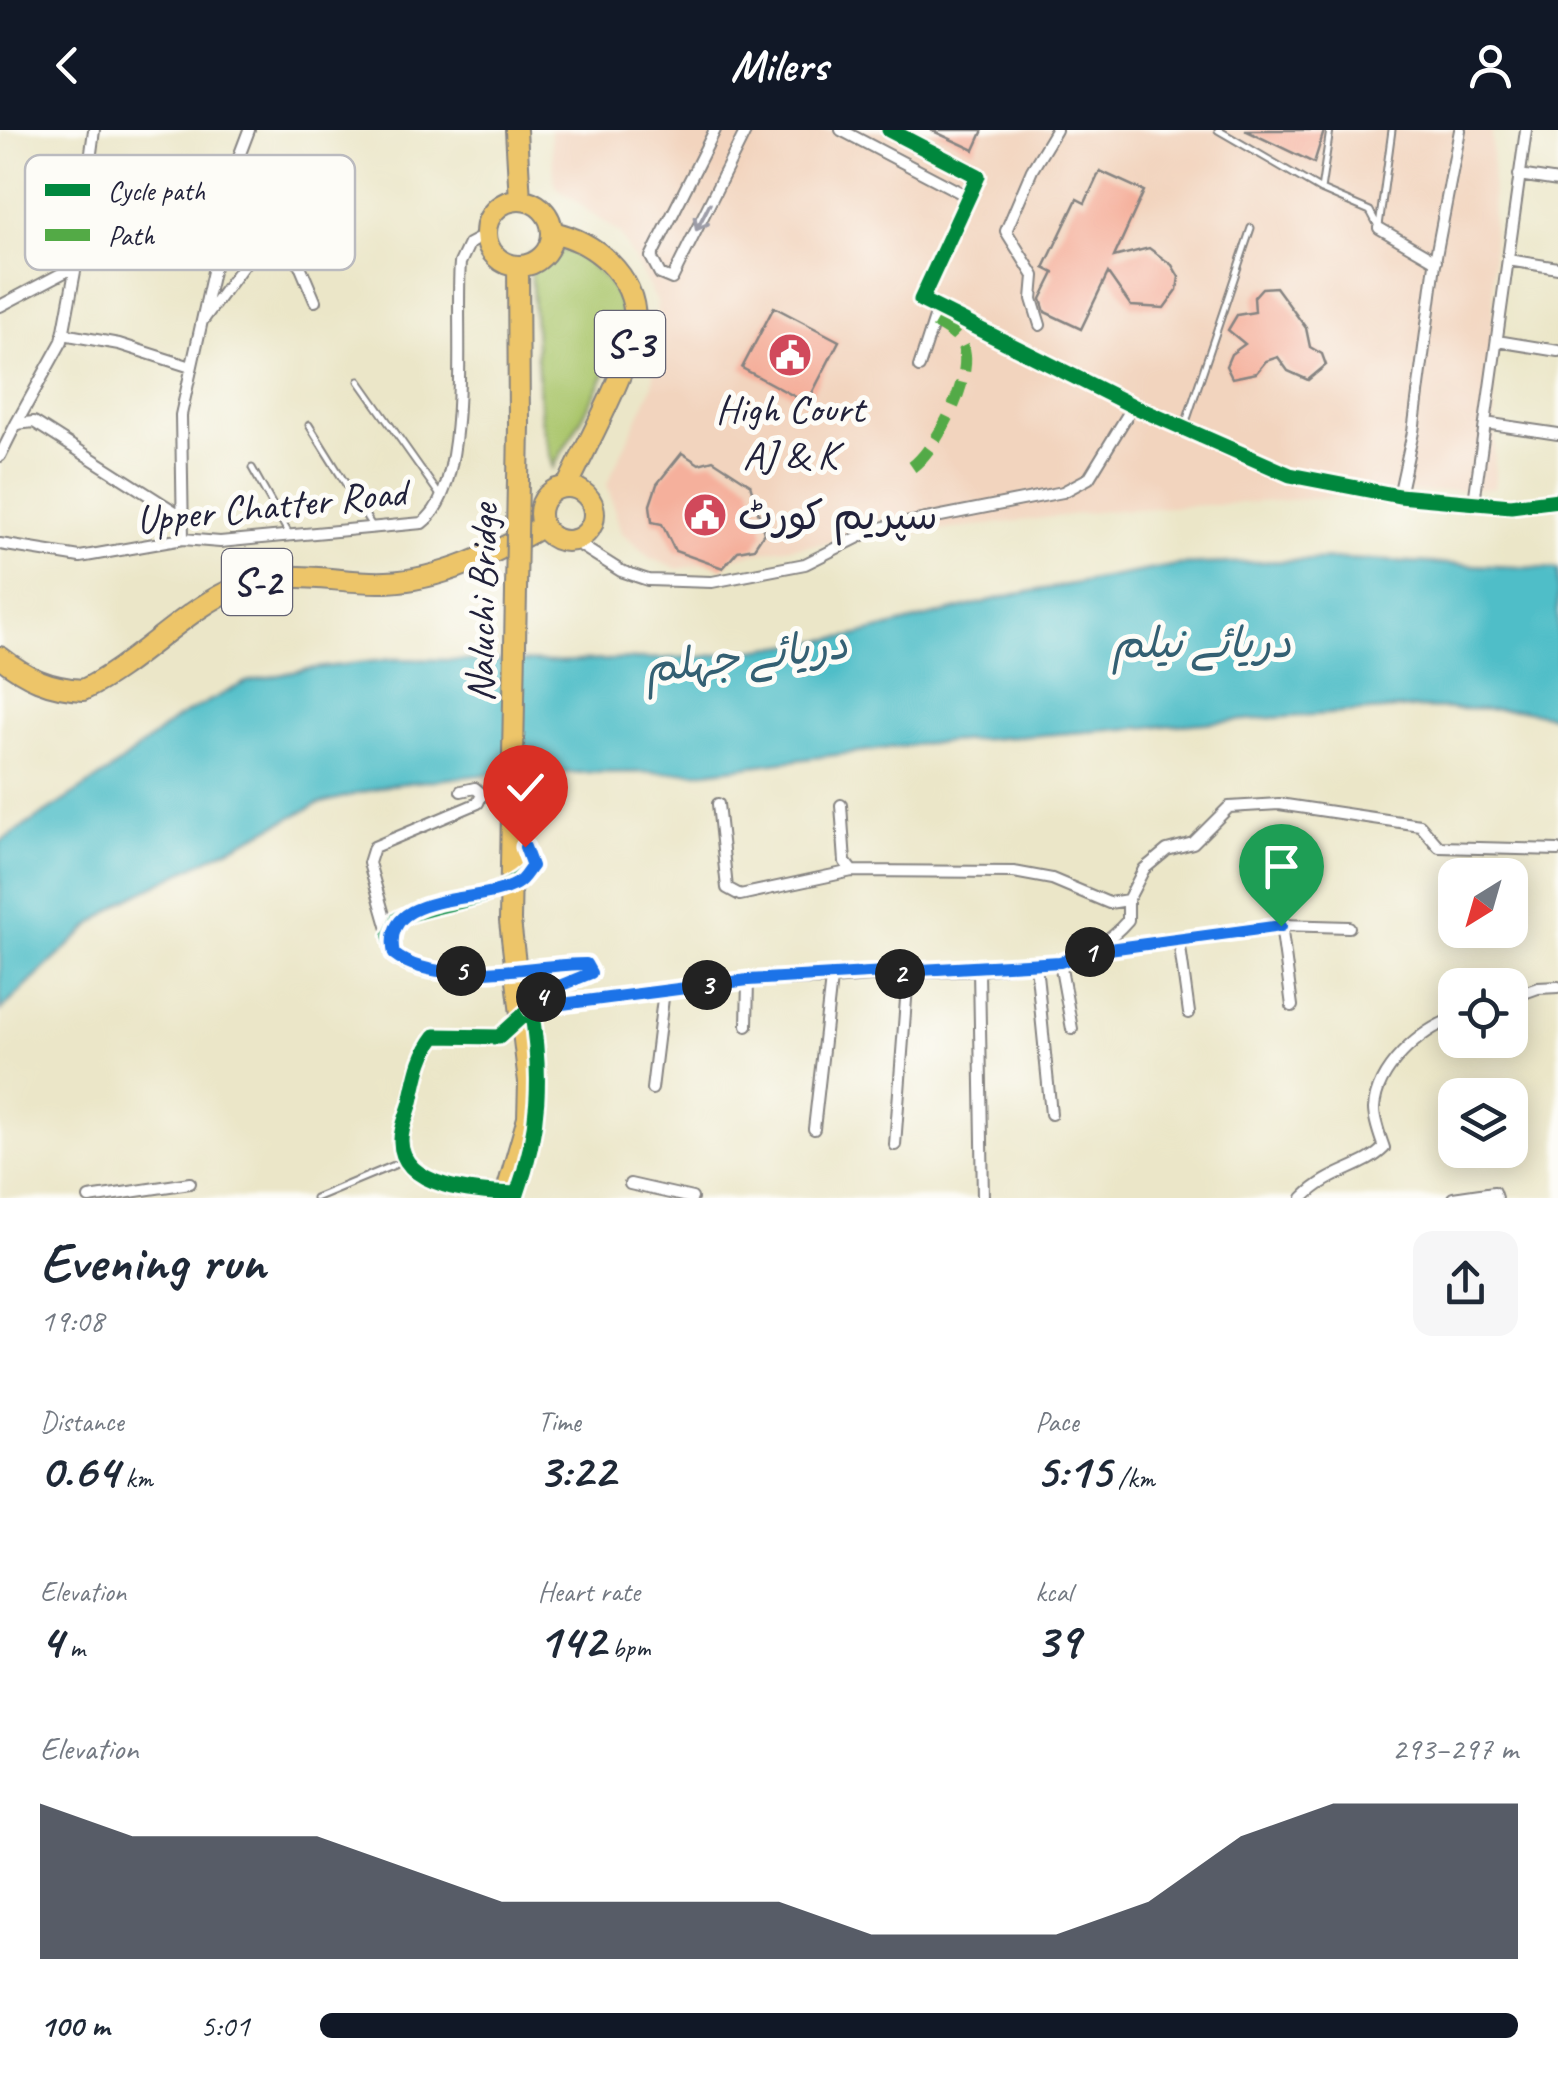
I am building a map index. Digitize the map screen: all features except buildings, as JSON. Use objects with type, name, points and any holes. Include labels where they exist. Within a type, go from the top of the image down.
[{"type":"highway","points":[[516,130],[520,200]]},
{"type":"highway","points":[[520,200],[540,207],[552,232],[543,256],[518,266],[494,255],[486,235],[499,206],[520,200]]},
{"type":"highway","name":"S-3","points":[[552,232],[579,238],[605,257],[624,280],[636,322],[623,364],[567,488]]},
{"type":"highway","name":"Naluchi Bridge","points":[[516,1197],[528,1118],[529,1082],[510,921],[518,266]]},
{"type":"highway","points":[[567,488],[584,494],[594,509],[587,532],[572,540],[556,538],[544,526],[544,500],[567,488]]},
{"type":"highway","name":"S-2","points":[[0,657],[41,683],[83,690],[243,585],[319,577],[387,582],[409,578],[491,555],[544,526]]},
{"type":"street","points":[[91,155],[94,130]]},
{"type":"street","points":[[242,155],[248,130]]},
{"type":"street","points":[[715,130],[651,257],[660,274],[672,279],[746,130]]},
{"type":"street","points":[[841,130],[967,196]]},
{"type":"street","points":[[889,130],[978,176],[921,300],[1133,406],[1290,474],[1399,496],[1511,506],[1558,500]]},
{"type":"street","points":[[1040,325],[1032,299],[1034,276],[1006,230],[1032,170],[1056,130]]},
{"type":"street","points":[[1399,496],[1414,432],[1436,261],[1460,130]]},
{"type":"street","points":[[1474,502],[1526,130]]},
{"type":"street","points":[[1519,175],[1558,181]]},
{"type":"street","points":[[1378,228],[1436,261]]},
{"type":"street","name":"Upper Chatter Road","points":[[0,544],[80,558],[183,539],[220,542],[422,524],[436,514],[443,499],[458,420],[460,264],[469,244],[486,235]]},
{"type":"street","points":[[1508,260],[1558,268]]},
{"type":"street","points":[[0,306],[68,270]]},
{"type":"street","points":[[0,456],[63,334],[75,270]]},
{"type":"street","points":[[183,539],[180,415],[213,270]]},
{"type":"street","points":[[199,324],[240,270]]},
{"type":"street","points":[[302,270],[315,301]]},
{"type":"street","points":[[919,368],[938,308]]},
{"type":"street","points":[[63,334],[118,344],[190,367]]},
{"type":"street","points":[[1497,340],[1558,351]]},
{"type":"street","points":[[572,540],[621,571],[648,580],[712,582],[805,564],[875,529],[1063,492],[1089,478],[1133,406]]},
{"type":"street","points":[[16,424],[34,422],[180,515]]},
{"type":"street","points":[[1486,423],[1558,434]]},
{"type":"street","points":[[461,791],[475,788],[482,794],[478,803],[374,847],[368,864],[394,954],[425,970],[498,972],[586,964],[591,973],[547,991],[500,1037],[435,1036],[421,1054],[400,1138],[404,1161],[422,1177],[516,1197],[530,1157],[540,1100],[531,1008]]},
{"type":"street","points":[[718,804],[727,888],[740,895],[852,871],[1014,872],[1052,879],[1110,904],[1128,900]]},
{"type":"street","points":[[1094,951],[1128,920],[1128,900],[1144,869],[1168,850],[1193,843],[1229,807],[1279,804],[1420,825],[1439,846],[1558,850]]},
{"type":"street","points":[[841,805],[846,862],[852,871]]},
{"type":"street","points":[[390,936],[398,919],[424,907],[519,884],[532,866],[525,847]]},
{"type":"street","points":[[531,1008],[748,980],[979,970],[1060,962],[1094,951],[1281,926],[1349,927]]},
{"type":"street","points":[[1281,926],[1292,1006]]},
{"type":"street","points":[[1179,940],[1190,1014]]},
{"type":"street","points":[[1060,962],[1072,1029]]},
{"type":"street","points":[[1036,964],[1051,1114]]},
{"type":"street","points":[[979,970],[983,1198]]},
{"type":"street","points":[[895,1146],[908,973]]},
{"type":"street","points":[[814,1129],[831,978]]},
{"type":"street","points":[[747,1026],[748,980]]},
{"type":"street","points":[[1528,992],[1558,987]]},
{"type":"street","points":[[652,1088],[664,990]]},
{"type":"street","points":[[1303,1198],[1333,1172],[1374,1158],[1384,1148],[1374,1113],[1377,1092],[1414,1041],[1438,1028]]},
{"type":"street","points":[[89,1198],[190,1182]]},
{"type":"street","points":[[630,1184],[692,1198]]},
{"type":"street","points":[[1453,1198],[1482,1192],[1494,1192],[1496,1198]]},
{"type":"lane","points":[[1218,130],[1321,190],[1370,211],[1378,228]]},
{"type":"lane","points":[[1321,190],[1330,130]]},
{"type":"lane","points":[[1378,228],[1392,130]]},
{"type":"lane","points":[[1184,428],[1251,228]]},
{"type":"lane","points":[[358,381],[443,499]]},
{"type":"lane","points":[[308,425],[374,528]]},
{"type":"lane","points":[[252,468],[289,534]]},
{"type":"lane","points":[[314,1198],[404,1161]]},
{"type":"shaded area","points":[[550,130],[1492,130],[1495,488],[1104,511],[778,549],[678,569],[650,558],[621,532],[607,484],[653,385],[657,302],[620,234],[555,186]]},
{"type":"green space","points":[[574,250],[612,287],[620,303],[622,320],[599,387],[553,468],[541,419],[530,253]]},
{"type":"water","name":"دریائے نیلم","points":[[1343,559],[1558,569],[1558,717],[1521,710],[1409,708],[920,744],[705,772],[499,773],[390,785],[318,804],[124,901],[92,924],[0,1011],[0,842],[110,771],[177,718],[246,682],[307,669],[393,659],[550,662],[701,657],[854,636],[1012,595],[1177,565]]},
{"type":"marked path","points":[[912,467],[942,429],[963,375],[961,342],[934,322]]},
{"type":"cycle path","points":[[889,130],[978,176],[921,300],[1133,406],[1290,475],[1399,496],[1511,506],[1558,500]]},
{"type":"cycle path","points":[[525,847],[532,866],[520,878],[489,894],[398,919],[390,936],[394,955],[435,971],[486,973],[586,964],[591,973],[547,991],[531,1008],[537,1102],[517,1194],[464,1189],[428,1178],[404,1156],[401,1140],[419,1067],[435,1036],[499,1037],[531,1008],[748,980]]},
{"type":"place","name":"High Court AJ & K","points":[[790,355]]},
{"type":"place","name":"سپریم کورٹ","points":[[705,515]]},
{"type":"route","points":[[525,847],[532,866],[519,884],[424,907],[398,919],[390,936],[394,954],[425,970],[498,972],[586,964],[591,973],[578,982],[547,991],[531,1008],[748,980],[979,970],[1060,962],[1094,951],[1281,926]]},
{"type":"water label","name":"دریائے جہلم","points":[[746,655]]}]
